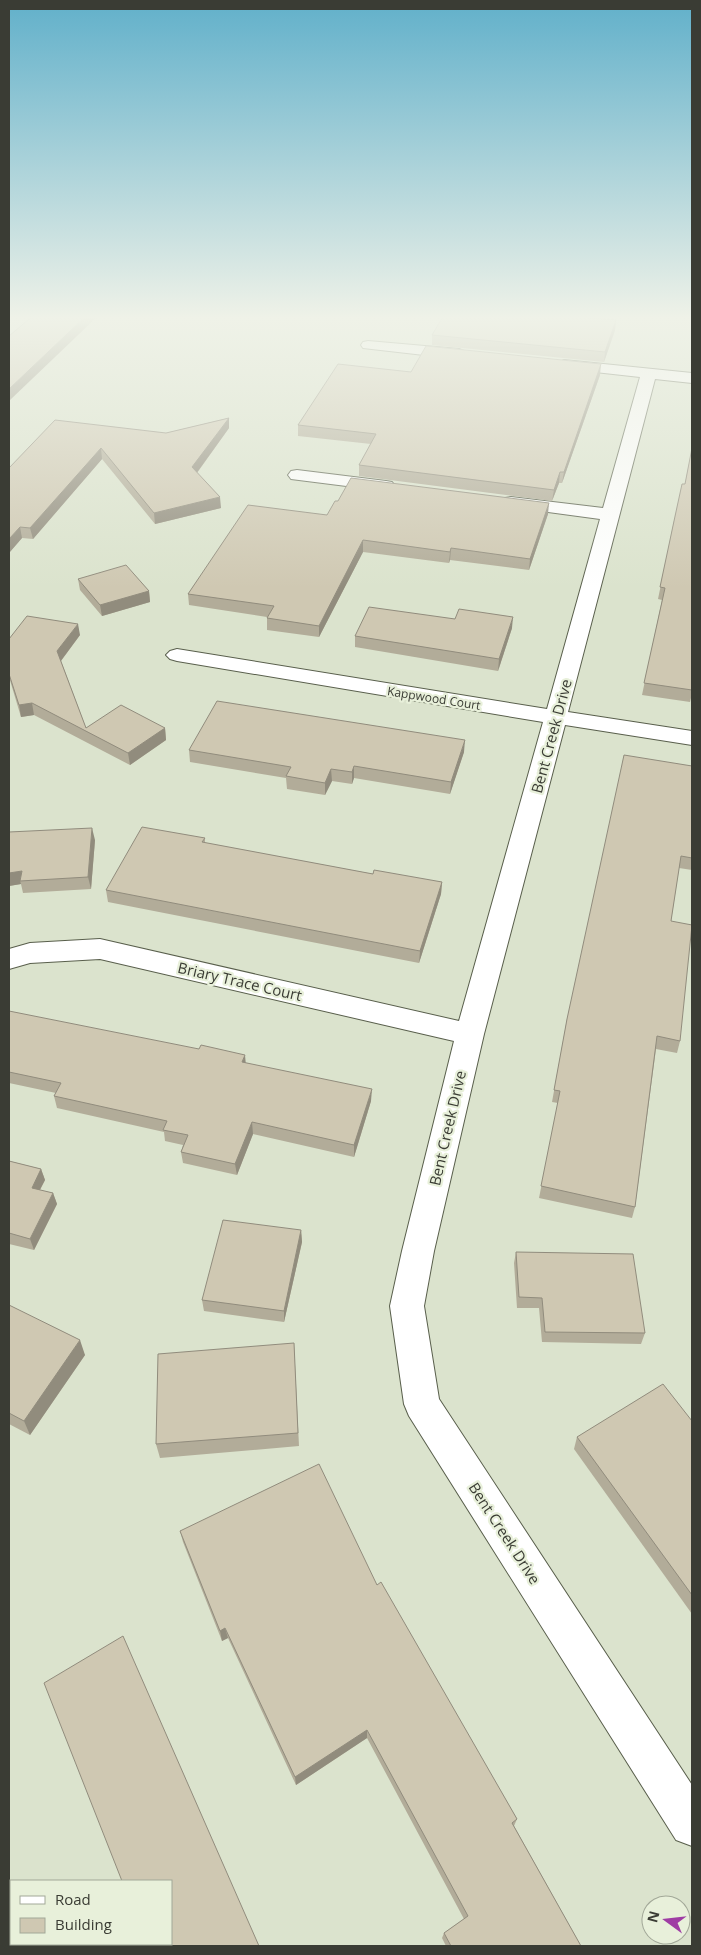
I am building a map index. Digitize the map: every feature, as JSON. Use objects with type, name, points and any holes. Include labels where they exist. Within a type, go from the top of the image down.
[{"type":"street","name":"Bent Creek Drive","points":[[640,406],[470,1034],[418,1251],[407,1306],[422,1404],[692,1824]]},
{"type":"street","points":[[297,475],[405,489]]},
{"type":"street","points":[[493,500],[611,515]]},
{"type":"street","name":"Kappwood Court","points":[[177,655],[556,718],[692,738]]},
{"type":"street","name":"Briary Trace Court","points":[[9,959],[30,952],[100,949],[470,1034]]},
{"type":"building","points":[[310,406],[587,406],[564,472],[560,472],[554,490],[359,465],[376,434],[298,425]]},
{"type":"building","points":[[229,418],[192,467],[220,497],[154,513],[101,448],[30,528],[20,527],[9,539],[9,468],[55,420],[166,433]]},
{"type":"building","points":[[692,448],[692,690],[644,683],[665,588],[660,587],[682,484],[685,484]]},
{"type":"building","points":[[351,478],[549,503],[530,559],[451,548],[450,552],[363,540],[319,626],[267,618],[274,606],[188,594],[248,505],[327,515],[335,501],[338,501]]},
{"type":"building","points":[[126,565],[149,591],[100,605],[78,579]]},
{"type":"building","points":[[369,607],[455,619],[459,609],[513,617],[499,659],[355,636]]},
{"type":"building","points":[[27,616],[78,624],[57,651],[86,728],[121,705],[165,728],[128,753],[32,703],[19,705],[9,674],[9,639]]},
{"type":"building","points":[[217,701],[465,740],[451,782],[354,766],[352,772],[331,769],[325,783],[286,776],[291,767],[189,750]]},
{"type":"building","points":[[624,755],[692,766],[692,858],[681,856],[671,921],[692,925],[680,1041],[657,1036],[635,1207],[541,1186],[560,1091],[554,1090],[567,1019]]},
{"type":"building","points":[[142,827],[205,838],[202,842],[373,874],[374,870],[442,882],[420,951],[106,890]]},
{"type":"building","points":[[92,828],[88,877],[20,881],[22,871],[9,873],[9,832]]},
{"type":"building","points":[[9,1011],[199,1049],[201,1045],[245,1055],[242,1062],[372,1089],[354,1145],[252,1122],[235,1164],[181,1152],[188,1135],[163,1130],[167,1121],[54,1096],[61,1083],[9,1072]]},
{"type":"building","points":[[9,1161],[41,1169],[32,1188],[53,1193],[30,1239],[9,1233]]},
{"type":"building","points":[[223,1220],[301,1230],[284,1311],[202,1300]]},
{"type":"building","points":[[516,1252],[633,1254],[645,1333],[545,1332],[542,1298],[519,1297]]},
{"type":"building","points":[[9,1305],[80,1340],[24,1421],[9,1413]]},
{"type":"building","points":[[294,1343],[298,1433],[156,1444],[158,1354]]},
{"type":"building","points":[[663,1384],[692,1421],[692,1595],[577,1437]]},
{"type":"building","points":[[319,1464],[377,1585],[381,1582],[517,1819],[512,1823],[581,1946],[451,1946],[444,1933],[468,1916],[367,1730],[295,1777],[225,1628],[220,1631],[180,1531]]},
{"type":"building","points":[[123,1636],[259,1946],[147,1946],[172,1945],[172,1880],[122,1880],[44,1683]]}]
